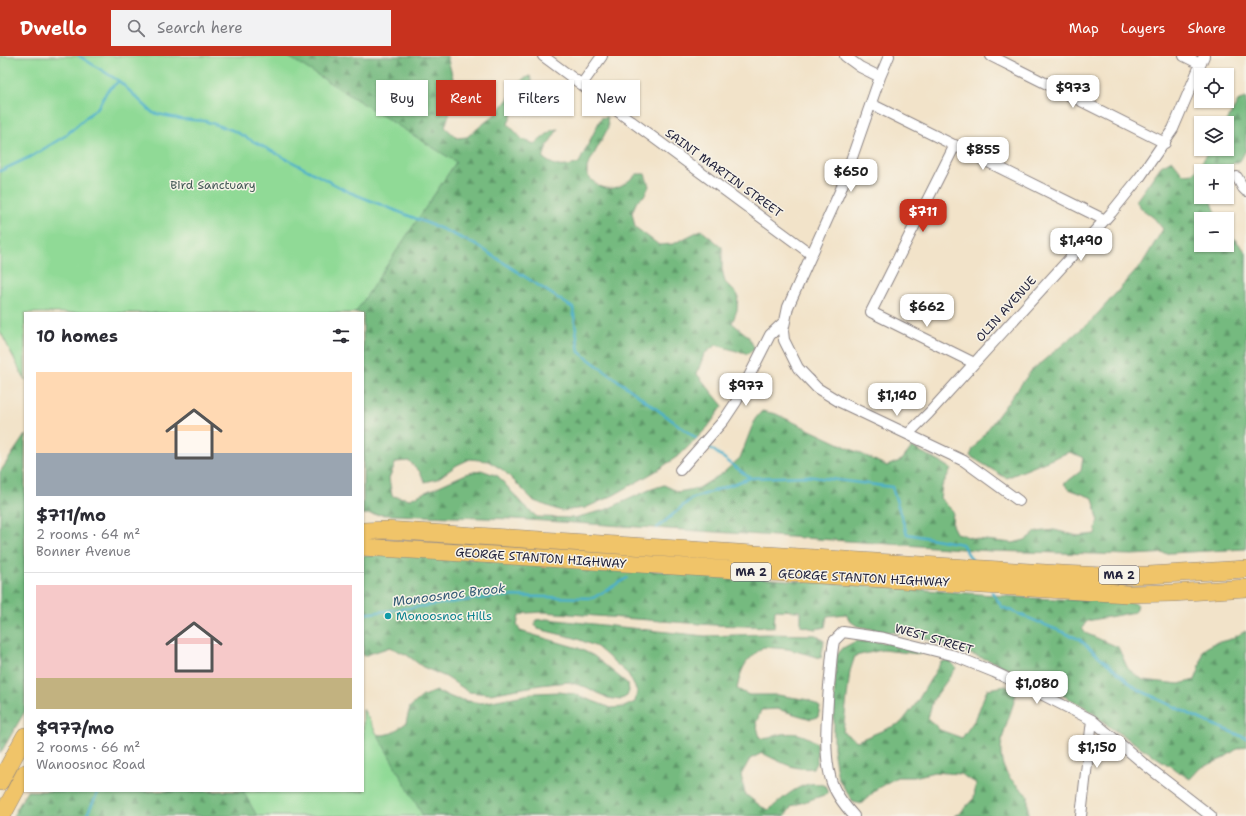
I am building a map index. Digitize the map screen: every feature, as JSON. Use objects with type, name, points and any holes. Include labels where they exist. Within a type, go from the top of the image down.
[{"type":"highway","name":"GEORGE STANTON HIGHWAY","points":[[364,531],[386,530],[959,567],[1014,588],[1128,594],[1173,593],[1246,588]]},
{"type":"highway","name":"GEORGE STANTON HIGHWAY","points":[[364,547],[988,577],[1061,574],[1104,576],[1246,569]]},
{"type":"highway","points":[[0,782],[24,738]]},
{"type":"highway","points":[[2,816],[24,775]]},
{"type":"street","name":"SAINT MARTIN STREET","points":[[544,56],[582,84]]},
{"type":"street","points":[[585,80],[602,56]]},
{"type":"street","points":[[845,56],[860,67],[880,77]]},
{"type":"street","points":[[889,56],[880,77],[841,189],[788,307],[783,336],[790,354],[798,368],[813,385],[828,396],[964,461],[1019,501]]},
{"type":"street","points":[[991,56],[1165,143]]},
{"type":"street","points":[[1184,56],[1202,60]]},
{"type":"street","name":"OLIN AVENUE","points":[[908,434],[929,413],[1105,220],[1140,178],[1174,129],[1202,60]]},
{"type":"street","points":[[871,104],[1105,220]]},
{"type":"street","name":"SAINT MARTIN STREET","points":[[625,116],[811,254]]},
{"type":"street","points":[[955,145],[871,312],[974,363]]},
{"type":"street","points":[[1237,177],[1246,191]]},
{"type":"street","points":[[680,470],[724,420],[736,402],[770,335],[785,321]]},
{"type":"street","name":"WEST STREET","points":[[854,816],[840,798],[833,785],[828,763],[827,713],[831,658],[834,641],[843,632],[884,638],[952,655],[994,672],[1092,720],[1144,764],[1211,816]]},
{"type":"street","points":[[1081,816],[1092,720]]},
{"type":"green space","name":"Bird Sanctuary","points":[[0,56],[287,56],[376,112],[376,116],[383,116],[456,162],[356,312],[24,312],[24,378],[0,331]]},
{"type":"green space","points":[[288,56],[447,56],[453,80],[436,80],[436,116],[448,116],[445,127],[457,138],[467,137],[493,116],[496,116],[496,114],[504,104],[504,116],[511,116],[508,124],[523,140],[535,144],[552,130],[558,129],[547,146],[543,158],[552,164],[568,166],[579,163],[601,118],[607,117],[608,128],[587,167],[587,175],[600,186],[612,188],[621,185],[637,174],[645,174],[649,186],[645,195],[637,201],[632,212],[635,227],[659,245],[673,244],[701,230],[722,247],[722,269],[725,282],[738,295],[737,310],[732,323],[748,336],[755,349],[747,354],[716,345],[704,354],[697,374],[723,406],[707,428],[681,454],[656,471],[614,495],[585,508],[561,511],[534,501],[503,470],[488,461],[470,459],[457,465],[437,479],[425,482],[420,472],[409,461],[396,462],[389,478],[392,496],[410,499],[466,474],[481,470],[498,476],[523,505],[537,517],[574,518],[605,510],[649,490],[664,485],[678,492],[699,488],[723,473],[740,458],[755,419],[762,411],[776,414],[887,466],[902,460],[912,447],[940,462],[951,469],[942,486],[940,498],[953,511],[952,525],[956,533],[975,539],[1013,543],[1025,540],[1036,532],[1054,530],[1078,536],[1095,534],[1098,519],[1093,498],[1069,489],[1064,484],[1081,471],[1083,457],[1069,452],[1006,478],[970,456],[973,449],[1031,371],[1092,320],[1142,264],[1163,229],[1154,218],[1142,209],[1136,201],[1161,166],[1172,160],[1183,174],[1194,173],[1194,204],[1213,204],[1216,212],[1194,212],[1194,252],[1234,252],[1234,238],[1246,252],[1246,549],[1132,555],[991,551],[514,519],[364,514],[364,312],[111,312]]},
{"type":"green space","points":[[530,76],[532,80],[522,80],[523,79]]},
{"type":"green space","points":[[1246,98],[1246,150],[1240,161],[1233,164],[1200,164],[1206,156],[1234,156],[1234,116],[1230,116],[1239,100]]},
{"type":"green space","points":[[24,436],[24,713],[0,754],[0,472]]},
{"type":"green space","points":[[408,554],[1032,598],[1129,602],[1137,604],[1135,612],[1087,621],[1082,628],[1085,633],[1118,647],[1128,669],[1143,680],[1179,684],[1195,680],[1199,670],[1203,650],[1212,644],[1231,639],[1246,631],[1246,746],[1237,749],[1222,759],[1200,768],[1190,779],[1111,728],[1085,707],[1031,678],[991,661],[915,635],[881,631],[857,626],[850,621],[846,614],[827,616],[825,627],[815,629],[801,626],[801,611],[775,610],[774,627],[714,625],[544,612],[526,613],[519,616],[517,625],[520,631],[578,648],[594,656],[628,684],[629,691],[627,696],[620,700],[608,698],[586,687],[568,682],[540,685],[490,694],[469,692],[446,677],[423,667],[407,655],[390,647],[364,656],[364,556]]},
{"type":"green space","points":[[547,619],[705,636],[766,634],[816,635],[824,641],[821,658],[788,649],[763,647],[745,665],[737,689],[749,695],[778,695],[809,700],[820,707],[818,717],[811,719],[777,709],[761,710],[756,723],[760,738],[793,733],[805,736],[817,743],[817,762],[813,768],[799,768],[787,765],[762,753],[750,759],[741,775],[745,794],[762,807],[769,810],[796,789],[811,784],[819,784],[827,787],[827,794],[792,806],[785,816],[13,816],[26,792],[364,792],[365,734],[383,735],[392,733],[406,723],[410,707],[423,696],[436,691],[456,699],[481,703],[535,693],[559,692],[574,694],[611,708],[624,707],[635,702],[637,691],[628,674],[597,647],[575,638],[538,629],[535,625],[536,620]]},
{"type":"green space","points":[[856,641],[881,642],[920,649],[920,654],[882,650],[855,656],[850,671],[843,732],[857,741],[901,723],[915,705],[941,662],[949,660],[956,668],[933,700],[928,718],[940,730],[962,738],[976,718],[987,689],[1006,686],[1016,694],[1003,736],[1001,758],[1004,768],[1010,778],[1028,796],[1028,816],[954,816],[961,812],[974,798],[976,783],[960,774],[934,772],[914,777],[897,777],[878,788],[861,804],[853,802],[838,778],[834,755],[834,701],[837,655],[843,648]]},
{"type":"green space","points":[[364,711],[423,816],[257,816],[244,792],[364,792]]},
{"type":"waterway","points":[[79,56],[119,81],[153,113],[181,119],[205,121],[232,130],[349,192],[442,229],[478,246],[573,308],[579,352],[696,438]]},
{"type":"waterway","points":[[0,171],[32,156],[65,136],[99,106],[107,91],[119,81]]},
{"type":"waterway","points":[[709,447],[750,478]]},
{"type":"waterway","name":"Monoosnoc Brook","points":[[657,528],[691,499],[750,478],[806,476],[892,487],[907,534],[962,544],[973,562]]},
{"type":"waterway","name":"Monoosnoc Brook","points":[[364,614],[500,596],[593,598],[627,578]]},
{"type":"waterway","name":"Monoosnoc Brook","points":[[992,592],[1002,607],[1079,639],[1137,689],[1200,719],[1246,738]]},
{"type":"waterway","name":"Monoosnoc Brook","points":[[86,816],[98,792]]},
{"type":"place","name":"Monoosnoc Hills","points":[[388,616]]}]
